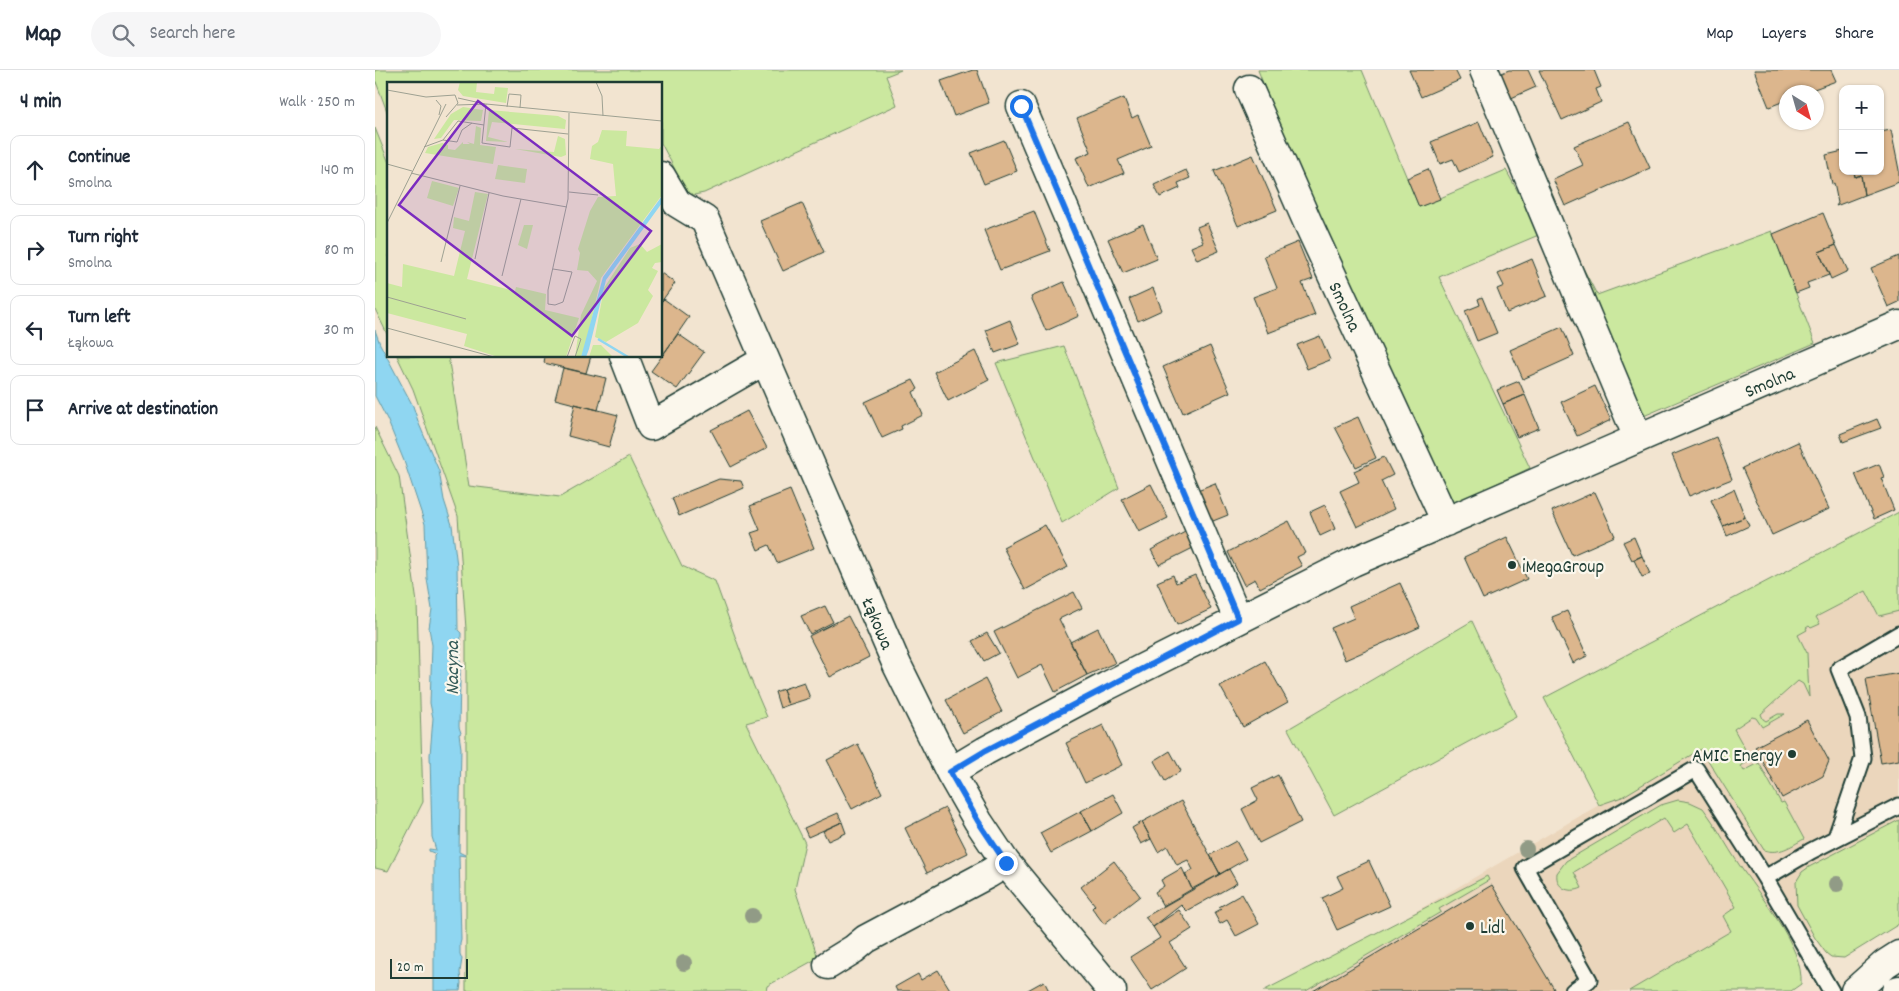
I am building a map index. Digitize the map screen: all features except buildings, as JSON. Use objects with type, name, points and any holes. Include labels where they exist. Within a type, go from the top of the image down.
[{"type":"street","points":[[1484,70],[1638,438]]},
{"type":"street","name":"Smolna","points":[[1249,89],[1307,221],[1446,522]]},
{"type":"street","points":[[1021,106],[1238,619]]},
{"type":"street","name":"Łąkowa","points":[[663,179],[677,203],[705,220],[897,664],[950,772],[978,821],[1006,863],[1112,991]]},
{"type":"street","name":"Smolna","points":[[950,772],[1020,732],[1238,619],[1353,562],[1899,324]]},
{"type":"street","points":[[625,358],[651,426],[765,360]]},
{"type":"street","points":[[827,965],[854,949],[866,939],[989,874],[1006,863]]},
{"type":"street","points":[[1855,991],[1885,964],[1899,955]]},
{"type":"lane","points":[[1836,837],[1863,758],[1858,717],[1839,669],[1899,634]]},
{"type":"lane","points":[[1573,991],[1589,980],[1525,868],[1697,769],[1765,878],[1831,991]]},
{"type":"lane","points":[[1765,878],[1836,837],[1899,806]]},
{"type":"shaded area","points":[[1899,512],[1899,924],[1844,958],[1838,957],[1835,959],[1828,956],[1811,933],[1791,944],[1799,962],[1801,984],[1791,991],[1263,991],[1403,919],[1599,805],[1544,698]]},
{"type":"green space","points":[[375,70],[901,70],[886,76],[897,105],[704,193],[689,196],[663,147],[663,82],[387,82],[387,112],[375,79]]},
{"type":"green space","points":[[1258,70],[1362,70],[1419,207],[1506,170],[1541,234],[1439,277],[1530,468],[1446,507],[1313,215]]},
{"type":"green space","points":[[375,128],[387,158],[387,334],[375,309]]},
{"type":"green space","points":[[1558,219],[1597,295],[1772,231],[1815,343],[1639,418]]},
{"type":"green space","points":[[1064,346],[1119,488],[1062,523],[996,363]]},
{"type":"green space","points":[[398,358],[448,358],[469,486],[560,497],[629,457],[682,566],[715,581],[749,675],[767,717],[746,723],[805,843],[795,889],[818,958],[767,986],[766,991],[466,991],[466,629],[458,516],[413,389]]},
{"type":"green space","points":[[375,427],[399,476],[417,603],[423,802],[388,871],[375,868]]},
{"type":"green space","points":[[1899,512],[1899,611],[1879,616],[1866,591],[1816,617],[1820,624],[1811,628],[1809,626],[1806,628],[1807,630],[1798,635],[1807,653],[1809,697],[1803,684],[1798,681],[1761,714],[1766,721],[1778,714],[1785,714],[1762,727],[1756,718],[1752,717],[1734,729],[1751,760],[1741,766],[1744,771],[1759,763],[1781,803],[1784,802],[1804,839],[1780,851],[1764,850],[1701,749],[1622,797],[1599,805],[1544,698]]},
{"type":"green space","points":[[1472,621],[1516,716],[1334,815],[1288,729]]},
{"type":"green space","points":[[1678,800],[1690,802],[1703,808],[1788,937],[1800,969],[1801,984],[1791,991],[1629,991],[1731,931],[1723,916],[1736,907],[1688,824],[1674,833],[1664,818],[1574,872],[1582,888],[1568,890],[1558,883],[1557,873],[1566,861],[1661,805]]},
{"type":"green space","points":[[1899,820],[1899,924],[1844,958],[1831,957],[1815,938],[1797,905],[1796,882],[1802,872],[1809,867]]},
{"type":"green space","points":[[1487,876],[1489,880],[1439,909],[1441,912],[1306,991],[1263,991]]},
{"type":"water","name":"Nacyna","points":[[375,330],[387,358],[413,406],[439,471],[444,500],[452,525],[457,566],[458,630],[461,633],[459,852],[465,855],[459,855],[460,954],[462,959],[460,991],[434,991],[434,856],[436,854],[429,851],[429,849],[436,850],[432,837],[430,755],[433,718],[430,703],[432,645],[429,628],[432,609],[427,579],[425,524],[404,461],[387,419],[375,396]]},
{"type":"place","name":"iMegaGroup","points":[[1512,565]]},
{"type":"place","name":"AMIC Energy","points":[[1792,754]]},
{"type":"place","name":"Lidl","points":[[1470,926]]},
{"type":"route","points":[[1006,863],[978,821],[950,772],[985,751],[1107,686],[1238,619],[1021,106]]}]
